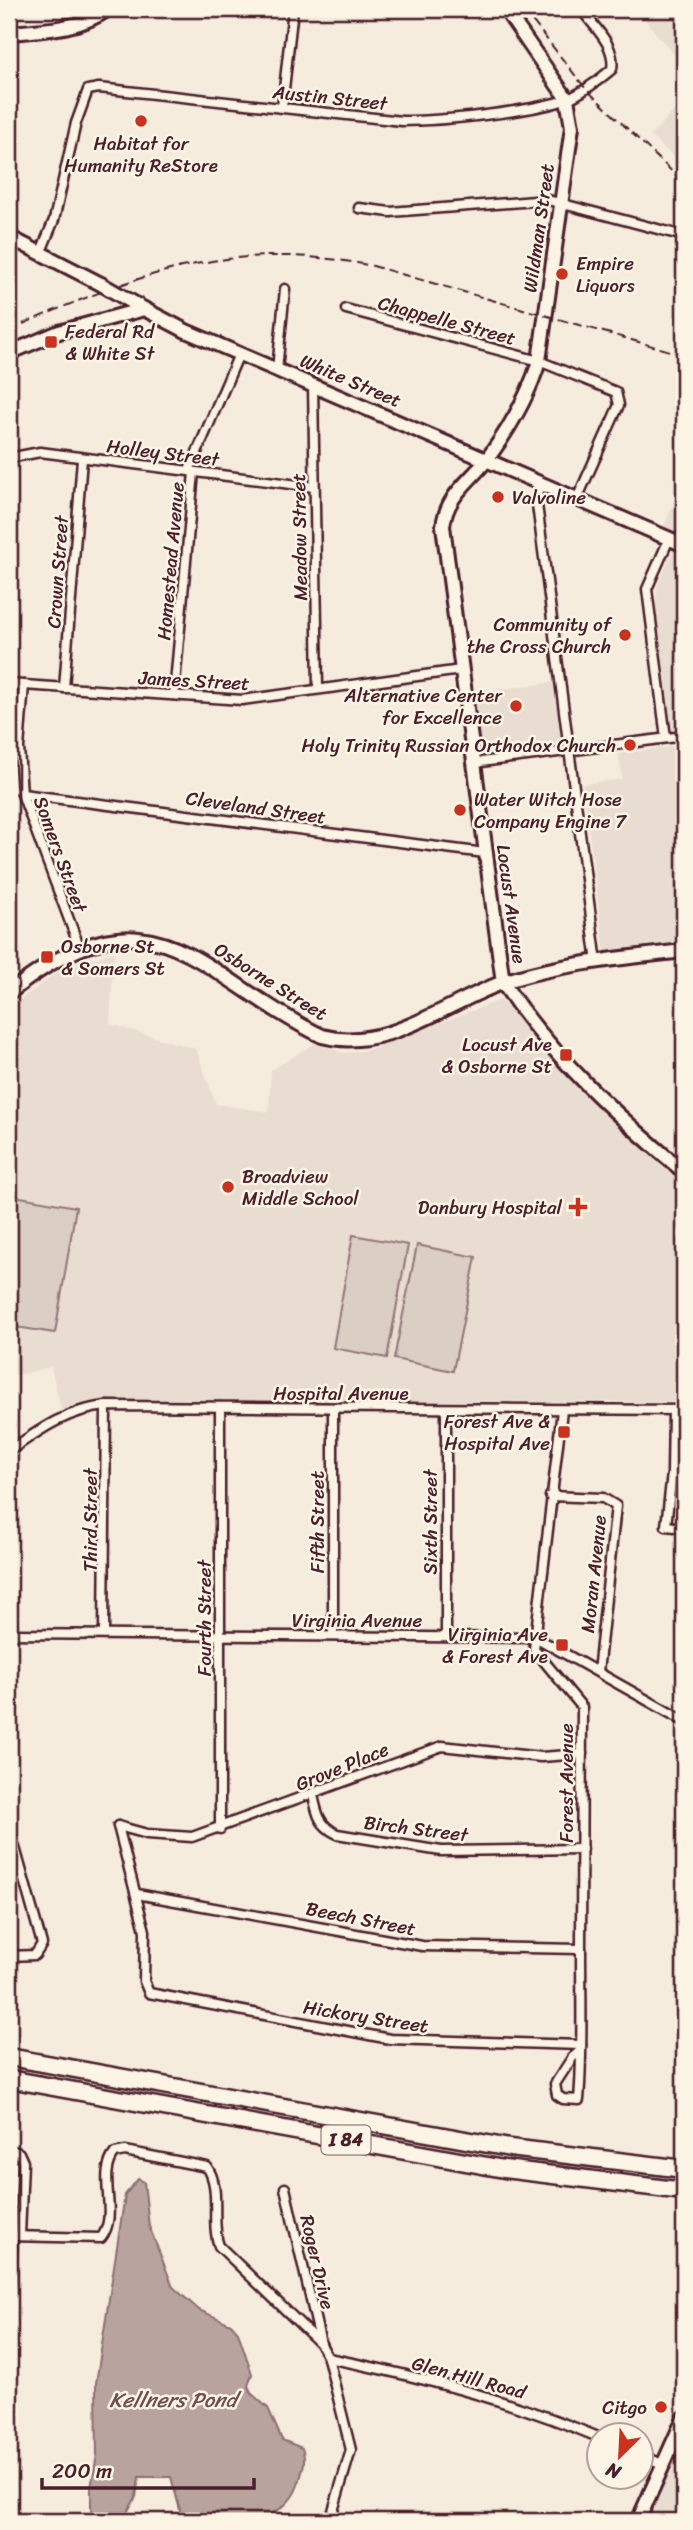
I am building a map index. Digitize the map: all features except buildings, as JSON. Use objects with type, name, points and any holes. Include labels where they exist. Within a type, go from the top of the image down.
[{"type":"highway","name":"I 84","points":[[9,2057],[510,2148],[684,2169]]},
{"type":"highway","name":"I 84","points":[[9,2079],[517,2172],[684,2191]]},
{"type":"main road","points":[[9,33],[55,29],[84,22],[108,9]]},
{"type":"main road","name":"Wildman Street","points":[[487,459],[532,384],[539,361],[572,127],[567,99],[505,9]]},
{"type":"main road","name":"White Street","points":[[9,237],[144,309],[239,354],[684,545]]},
{"type":"main road","points":[[9,353],[59,332],[144,309]]},
{"type":"main road","name":"Locust Avenue","points":[[487,459],[453,495],[443,526],[503,983],[525,1016],[601,1100],[684,1172]]},
{"type":"main road","name":"Osborne Street","points":[[9,993],[56,959],[80,949],[120,940],[145,939],[184,950],[306,1028],[342,1041],[381,1035],[440,1013],[503,983],[597,963],[684,951]]},
{"type":"main road","points":[[638,2521],[684,2418]]},
{"type":"street","points":[[282,107],[293,9]]},
{"type":"street","points":[[567,99],[612,69],[614,57],[581,9]]},
{"type":"street","name":"Austin Street","points":[[40,254],[54,220],[76,123],[88,90],[99,88],[425,121],[567,99]]},
{"type":"street","points":[[359,208],[390,212],[548,200],[684,236]]},
{"type":"street","points":[[277,370],[285,289]]},
{"type":"street","name":"Chappelle Street","points":[[346,309],[539,361],[616,392],[619,397],[600,451],[577,499]]},
{"type":"street","name":"Homestead Avenue","points":[[174,695],[192,471],[239,354]]},
{"type":"street","name":"Meadow Street","points":[[313,385],[318,688]]},
{"type":"street","name":"Holley Street","points":[[9,458],[40,452],[314,487]]},
{"type":"street","name":"Crown Street","points":[[64,688],[82,459]]},
{"type":"street","points":[[541,484],[536,497],[597,963]]},
{"type":"street","points":[[666,738],[647,589],[669,538]]},
{"type":"street","name":"James Street","points":[[9,684],[242,700],[461,670]]},
{"type":"street","name":"Somers Street","points":[[24,685],[19,748],[22,794],[80,949]]},
{"type":"street","points":[[473,763],[684,736]]},
{"type":"street","name":"Cleveland Street","points":[[22,794],[485,853]]},
{"type":"street","name":"Hospital Avenue","points":[[9,1451],[57,1418],[82,1409],[106,1406],[684,1410]]},
{"type":"street","name":"Third Street","points":[[104,1634],[106,1406]]},
{"type":"street","name":"Fourth Street","points":[[220,1408],[220,1829]]},
{"type":"street","name":"Fifth Street","points":[[333,1408],[333,1636]]},
{"type":"street","name":"Sixth Street","points":[[446,1409],[446,1636]]},
{"type":"street","name":"Forest Avenue","points":[[562,1410],[534,1649],[542,1663],[582,1707],[581,2047],[579,2100],[564,2099],[557,2095],[555,2084],[581,2047]]},
{"type":"street","points":[[673,1410],[672,1473],[666,1526],[684,1528]]},
{"type":"street","name":"Moran Avenue","points":[[550,1496],[603,1497],[616,1506],[598,1672]]},
{"type":"street","name":"Virginia Avenue","points":[[9,1634],[537,1638],[684,1721]]},
{"type":"street","name":"Grove Place","points":[[136,1895],[118,1826],[170,1837],[192,1837],[442,1746],[541,1756],[582,1754]]},
{"type":"street","name":"Birch Street","points":[[313,1795],[318,1818],[325,1828],[337,1834],[441,1851],[582,1849]]},
{"type":"street","points":[[9,1826],[42,1944],[35,1955],[9,1956]]},
{"type":"street","name":"Beech Street","points":[[136,1895],[422,1946],[581,1949]]},
{"type":"street","name":"Hickory Street","points":[[136,1895],[145,1931],[144,1981],[149,1993],[390,2039],[581,2047]]},
{"type":"street","points":[[9,2149],[19,2153],[23,2162],[9,2295]]},
{"type":"street","points":[[14,2236],[93,2241],[101,2238],[108,2227],[109,2167],[115,2153],[125,2151],[202,2165],[212,2178],[215,2237],[219,2246],[321,2344],[328,2358],[351,2450],[330,2521]]},
{"type":"street","name":"Roger Drive","points":[[285,2188],[321,2344]]},
{"type":"street","name":"Glen Hill Road","points":[[328,2358],[375,2367],[537,2412],[584,2431]]},
{"type":"street","points":[[654,2461],[665,2465]]},
{"type":"shaded area","points":[[636,9],[684,9],[684,66],[660,38]]},
{"type":"shaded area","points":[[684,100],[684,166],[650,136]]},
{"type":"shaded area","points":[[684,478],[684,943],[605,954],[583,784],[622,779],[619,754],[674,746],[656,607],[657,587],[672,553],[664,526]]},
{"type":"shaded area","name":"Alternative Center for Excellence","points":[[556,682],[562,744],[480,755],[472,693]]},
{"type":"shaded area","name":"Broadview Middle School","points":[[114,952],[110,1024],[196,1049],[216,1104],[269,1112],[271,1070],[314,1044],[345,1053],[368,1050],[501,1000],[582,1094],[684,1180],[684,1402],[108,1400],[61,1410],[51,1367],[9,1377],[9,1008],[62,969]]},
{"type":"shaded area","points":[[9,1195],[76,1207],[55,1333],[9,1326]]},
{"type":"shaded area","points":[[353,1235],[408,1245],[387,1358],[333,1348]]},
{"type":"shaded area","points":[[417,1245],[476,1257],[453,1371],[394,1359]]},
{"type":"shaded area","points":[[684,2437],[684,2521],[644,2521],[668,2477]]},
{"type":"water","name":"Kellners Pond","points":[[138,2179],[144,2182],[149,2226],[173,2287],[199,2310],[231,2324],[238,2332],[252,2374],[248,2386],[252,2394],[268,2408],[282,2440],[302,2448],[304,2462],[298,2485],[290,2499],[279,2510],[266,2516],[234,2521],[183,2521],[171,2477],[139,2477],[136,2497],[122,2521],[91,2521],[91,2487],[97,2455],[96,2383],[125,2195]]},
{"type":"railway","points":[[523,9],[586,89],[684,183]]},
{"type":"railway","points":[[9,330],[143,277],[229,259],[274,256],[322,258],[373,266],[684,355]]},
{"type":"place","name":"Habitat for Humanity ReStore","points":[[141,121]]},
{"type":"place","name":"Empire Liquors","points":[[562,274]]},
{"type":"place","name":"Federal Rd & White St","points":[[51,342]]},
{"type":"place","name":"Valvoline","points":[[498,497]]},
{"type":"place","name":"Community of the Cross Church","points":[[625,635]]},
{"type":"place","name":"Alternative Center for Excellence","points":[[516,706]]},
{"type":"place","name":"Holy Trinity Russian Orthodox Church","points":[[630,745]]},
{"type":"place","name":"Water Witch Hose Company Engine 7","points":[[460,810]]},
{"type":"place","name":"Osborne St & Somers St","points":[[47,957]]},
{"type":"place","name":"Locust Ave & Osborne St","points":[[566,1055]]},
{"type":"place","name":"Broadview Middle School","points":[[228,1187]]},
{"type":"place","name":"Danbury Hospital","points":[[578,1207]]},
{"type":"place","name":"Forest Ave & Hospital Ave","points":[[564,1432]]},
{"type":"place","name":"Virginia Ave & Forest Ave","points":[[562,1645]]},
{"type":"place","name":"Citgo","points":[[661,2407]]}]
